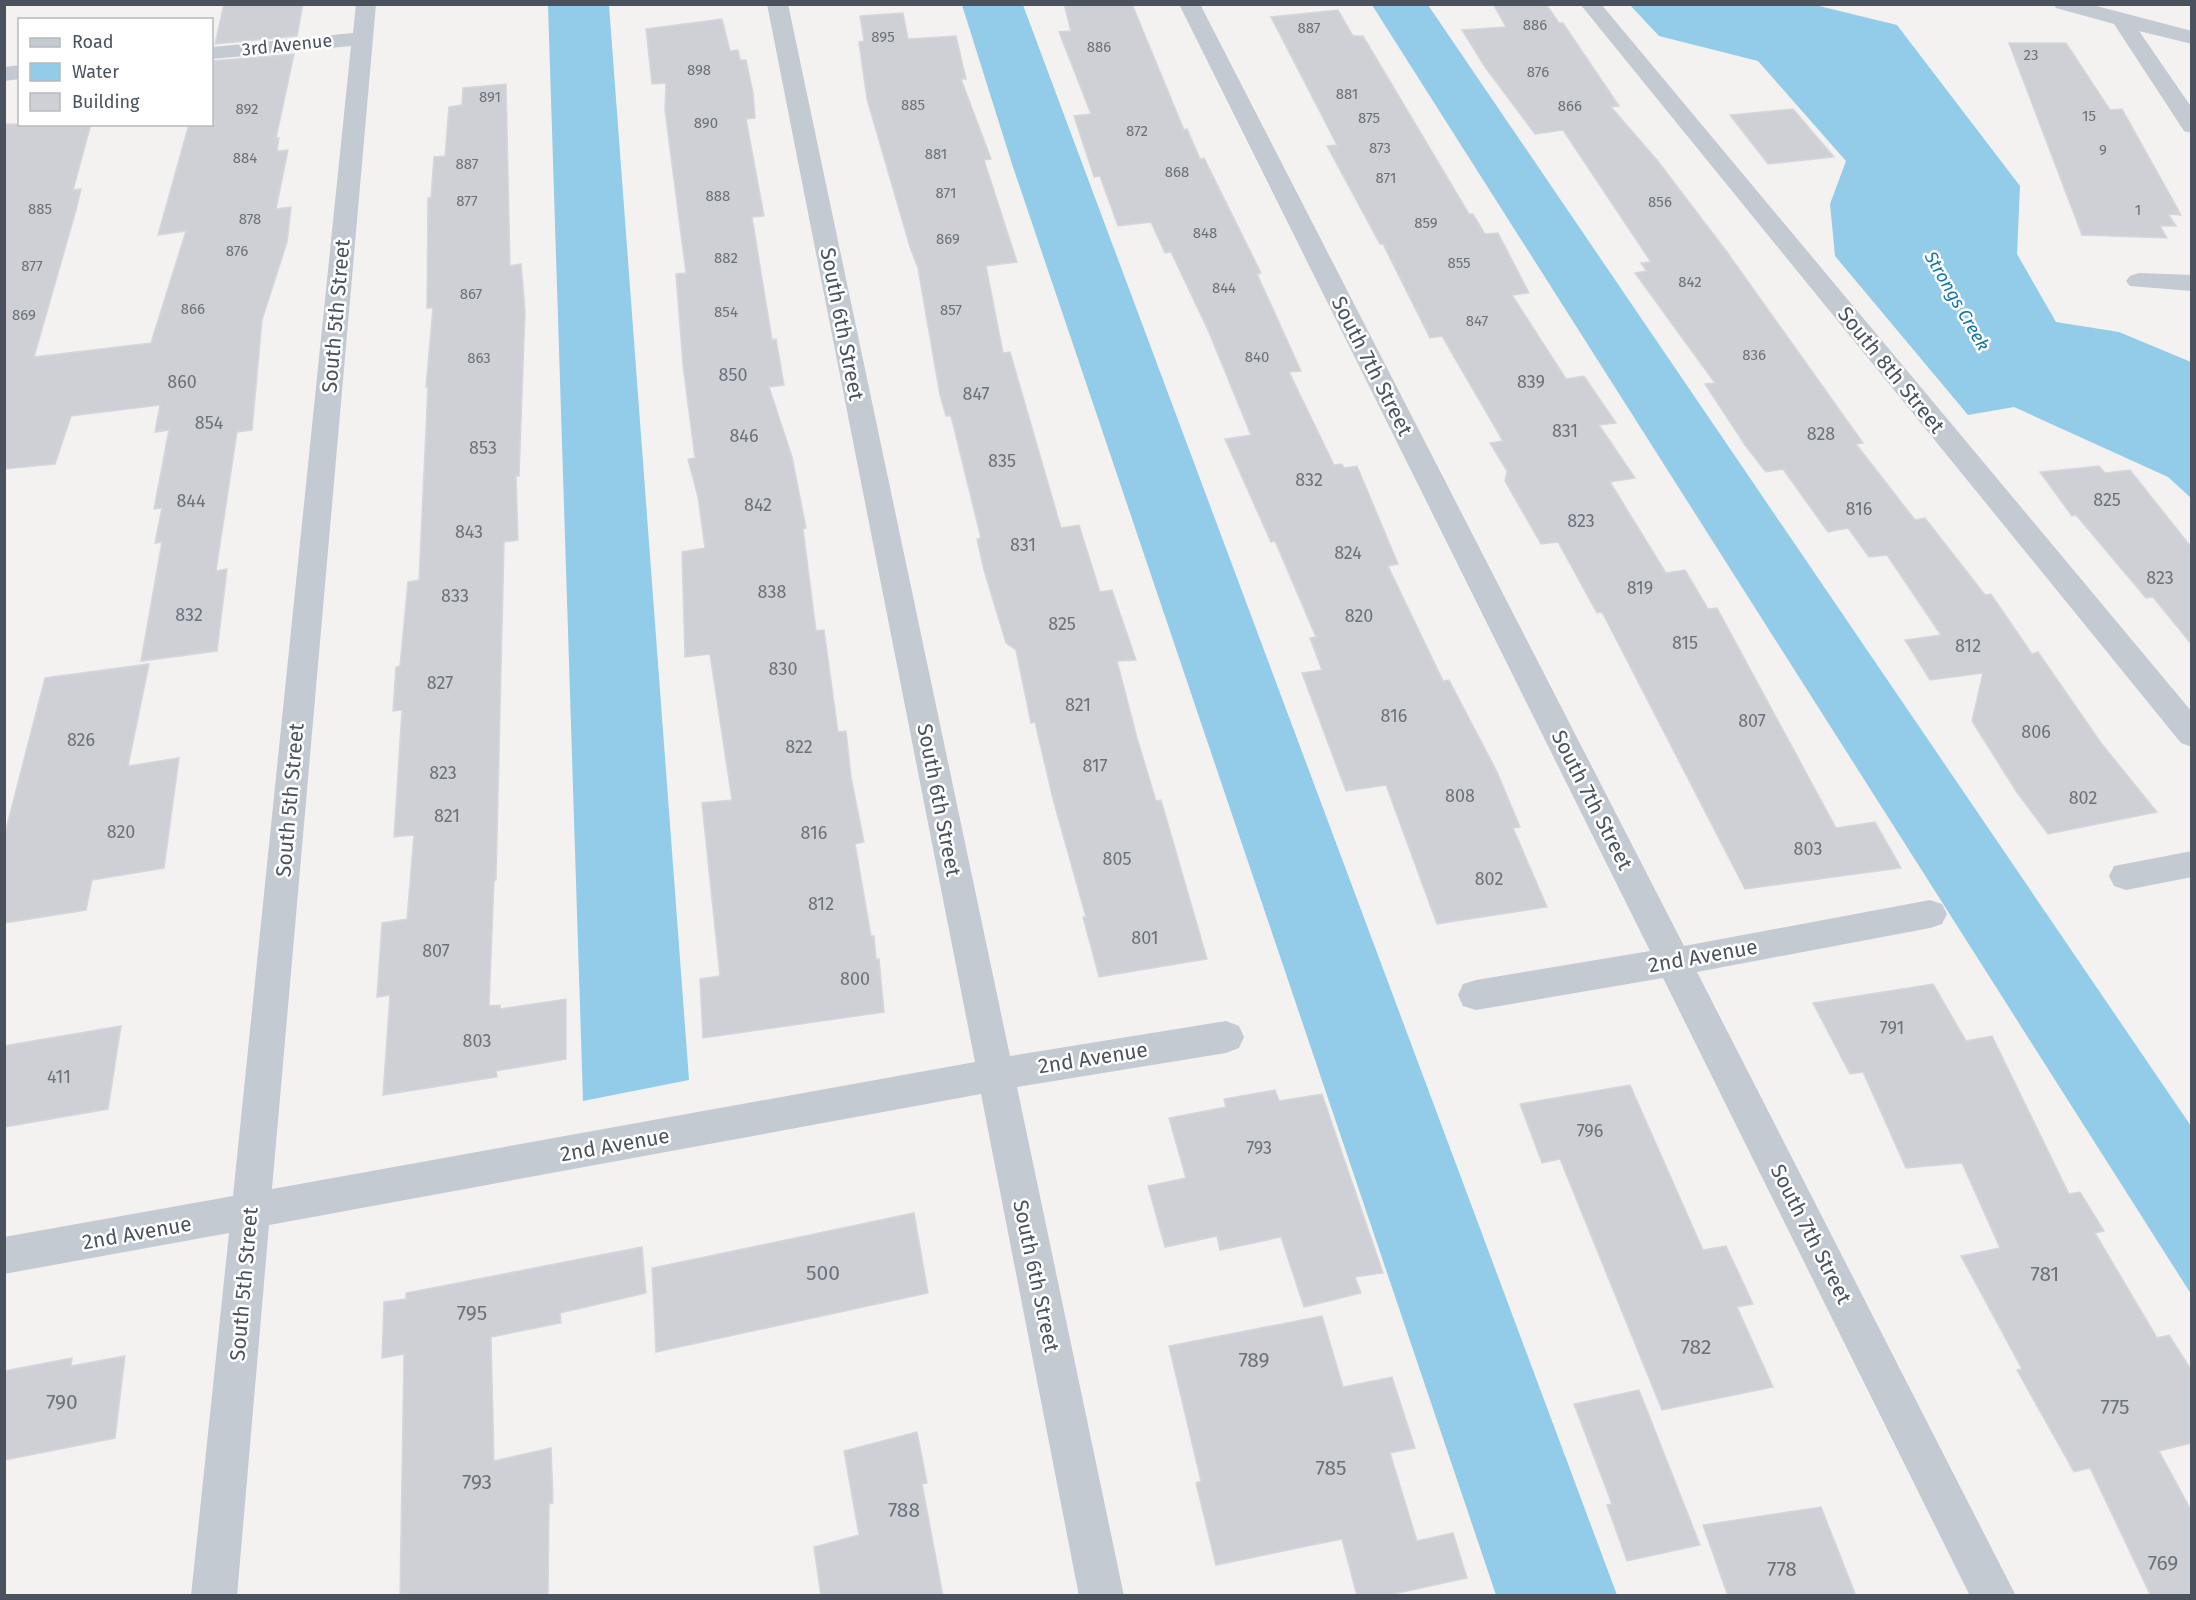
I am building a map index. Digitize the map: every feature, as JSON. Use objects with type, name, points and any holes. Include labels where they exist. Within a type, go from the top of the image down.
[{"type":"street","name":"South 5th Street","points":[[214,1596],[366,4]]},
{"type":"street","name":"South 6th Street","points":[[777,4],[1102,1596]]},
{"type":"street","name":"South 7th Street","points":[[1189,4],[1994,1596]]},
{"type":"street","name":"South 8th Street","points":[[1590,4],[2192,735]]},
{"type":"street","points":[[2062,4],[2192,38]]},
{"type":"street","points":[[2121,19],[2192,126]]},
{"type":"street","name":"3rd Avenue","points":[[213,53],[363,38]]},
{"type":"street","points":[[2139,281],[2192,283]]},
{"type":"street","points":[[2126,876],[2192,864]]},
{"type":"street","name":"2nd Avenue","points":[[1476,995],[1674,962],[1930,914]]},
{"type":"street","name":"2nd Avenue","points":[[4,1256],[994,1075],[1226,1037]]},
{"type":"water","points":[[548,5],[609,5],[689,1080],[583,1101]]},
{"type":"water","points":[[962,5],[1023,5],[1617,1595],[1496,1595],[1012,164]]},
{"type":"water","points":[[1372,5],[1428,5],[2191,1126],[2191,1294]]},
{"type":"water","name":"Strongs Creek","points":[[1630,5],[1815,5],[1897,25],[2020,186],[2017,254],[2056,322],[2119,332],[2191,362],[2191,498],[2168,477],[2014,407],[1968,415],[1835,256],[1830,204],[1846,161],[1758,61],[1659,36]]},
{"type":"building","points":[[224,4],[303,4],[297,36],[215,44]]},
{"type":"building","points":[[1064,4],[1132,4],[1184,130],[1187,129],[1200,159],[1204,158],[1261,273],[1257,274],[1301,371],[1289,372],[1334,465],[1342,464],[1344,468],[1357,466],[1398,564],[1388,566],[1443,681],[1449,680],[1497,772],[1520,827],[1513,828],[1547,907],[1437,924],[1386,785],[1346,791],[1302,673],[1322,670],[1310,638],[1316,637],[1275,541],[1271,542],[1225,439],[1251,435],[1208,330],[1171,252],[1165,253],[1151,222],[1118,226],[1100,176],[1094,177],[1074,116],[1091,114],[1059,32],[1071,31]]},
{"type":"building","points":[[1493,4],[1546,4],[1559,23],[1563,23],[1619,106],[1611,107],[1657,160],[1727,252],[1863,443],[1856,444],[1915,520],[1925,518],[1985,595],[1991,594],[2032,654],[2038,652],[2101,743],[2157,812],[2048,834],[2016,791],[1972,721],[1983,673],[1930,680],[1905,640],[1941,635],[1887,555],[1869,557],[1848,528],[1828,532],[1783,469],[1766,472],[1747,448],[1705,384],[1715,383],[1635,273],[1647,271],[1641,263],[1651,262],[1563,130],[1535,134],[1485,67],[1462,30],[1506,27]]},
{"type":"building","points":[[1338,10],[1353,36],[1363,36],[1469,214],[1473,214],[1485,234],[1498,233],[1529,293],[1512,295],[1566,379],[1584,376],[1616,423],[1599,425],[1635,478],[1610,482],[1666,573],[1685,570],[1708,609],[1717,608],[1836,828],[1875,822],[1901,868],[1745,889],[1602,612],[1597,613],[1558,542],[1541,544],[1505,481],[1507,471],[1490,443],[1503,441],[1442,336],[1430,338],[1383,244],[1380,244],[1327,146],[1337,145],[1271,17]]},
{"type":"building","points":[[903,13],[908,39],[956,36],[966,79],[961,79],[991,159],[984,160],[1017,262],[986,266],[1003,353],[1010,352],[1061,528],[1079,525],[1100,592],[1112,590],[1136,660],[1117,661],[1156,801],[1161,800],[1207,959],[1099,977],[1083,917],[1086,917],[1053,799],[1035,722],[1031,723],[1016,650],[1006,643],[984,570],[977,539],[981,538],[951,416],[946,416],[940,395],[918,268],[867,99],[859,42],[864,41],[860,16]]},
{"type":"building","points":[[722,19],[730,51],[738,50],[740,60],[746,60],[753,93],[755,118],[746,119],[764,216],[752,217],[772,340],[776,339],[784,385],[769,387],[792,457],[806,528],[803,529],[816,631],[824,630],[838,732],[846,731],[851,777],[864,842],[855,844],[871,936],[874,936],[876,959],[879,959],[884,1012],[703,1038],[700,979],[720,976],[702,803],[732,800],[710,654],[685,657],[682,552],[705,548],[698,497],[688,459],[695,458],[683,365],[676,274],[686,273],[665,110],[666,83],[652,84],[646,29]]},
{"type":"building","points":[[2009,43],[2066,43],[2110,110],[2122,109],[2181,215],[2168,214],[2176,226],[2160,226],[2167,238],[2082,235]]},
{"type":"building","points":[[294,54],[276,138],[279,138],[277,151],[288,150],[276,209],[291,207],[287,242],[262,320],[252,430],[237,432],[216,571],[227,569],[217,651],[141,661],[162,542],[155,543],[162,508],[154,509],[169,430],[155,432],[160,405],[71,416],[55,464],[4,469],[4,124],[90,126],[73,190],[81,189],[76,210],[34,357],[151,343],[186,231],[158,235],[188,126],[213,126],[213,61]]},
{"type":"building","points":[[506,84],[510,266],[521,264],[525,311],[519,476],[516,476],[518,540],[504,542],[496,880],[494,881],[489,1006],[500,1005],[500,1009],[566,999],[566,1059],[496,1071],[497,1077],[383,1095],[390,995],[377,997],[382,923],[407,919],[414,835],[394,837],[402,710],[393,711],[396,667],[400,666],[408,582],[419,580],[428,386],[426,387],[433,308],[427,308],[428,198],[431,198],[434,157],[445,156],[449,107],[462,105],[463,88]]},
{"type":"building","points":[[1793,109],[1834,157],[1768,164],[1730,115]]},
{"type":"building","points":[[2099,466],[2105,473],[2130,470],[2192,548],[2192,645],[2153,597],[2146,598],[2076,515],[2072,516],[2040,472]]},
{"type":"building","points":[[149,664],[128,766],[179,758],[164,868],[92,880],[86,910],[4,923],[4,837],[45,678]]},
{"type":"building","points":[[1933,984],[1966,1041],[1992,1036],[2069,1194],[2080,1192],[2104,1231],[2095,1233],[2157,1338],[2169,1335],[2192,1371],[2192,1443],[2159,1451],[2192,1512],[2192,1596],[2151,1596],[2090,1468],[2074,1472],[2017,1370],[2022,1369],[1961,1256],[2000,1248],[1962,1163],[1906,1168],[1863,1072],[1850,1074],[1813,1003]]},
{"type":"building","points":[[121,1026],[108,1109],[4,1127],[4,1046]]},
{"type":"building","points":[[1630,1085],[1703,1250],[1726,1246],[1753,1304],[1737,1307],[1773,1387],[1662,1410],[1560,1159],[1542,1163],[1520,1104]]},
{"type":"building","points":[[1275,1090],[1279,1101],[1322,1094],[1383,1273],[1355,1277],[1361,1293],[1304,1307],[1281,1237],[1220,1250],[1217,1236],[1165,1247],[1148,1186],[1186,1178],[1169,1118],[1226,1107],[1224,1099]]},
{"type":"building","points":[[914,1213],[928,1293],[656,1352],[652,1268]]},
{"type":"building","points":[[642,1247],[646,1293],[560,1313],[561,1323],[491,1337],[494,1461],[551,1448],[553,1503],[549,1504],[548,1596],[400,1596],[404,1354],[382,1358],[384,1302],[406,1299],[406,1293]]},
{"type":"building","points":[[1322,1316],[1343,1387],[1392,1377],[1415,1448],[1390,1453],[1417,1541],[1453,1533],[1467,1578],[1384,1596],[1357,1596],[1342,1539],[1216,1565],[1196,1483],[1201,1481],[1169,1346]]},
{"type":"building","points":[[125,1356],[115,1438],[4,1460],[4,1371],[72,1358],[71,1366]]},
{"type":"building","points":[[1639,1390],[1700,1545],[1627,1561],[1607,1505],[1612,1504],[1574,1404]]},
{"type":"building","points":[[917,1432],[927,1483],[922,1484],[943,1596],[821,1596],[814,1547],[859,1535],[844,1451]]},
{"type":"building","points":[[1821,1507],[1856,1596],[1728,1596],[1703,1525]]}]
